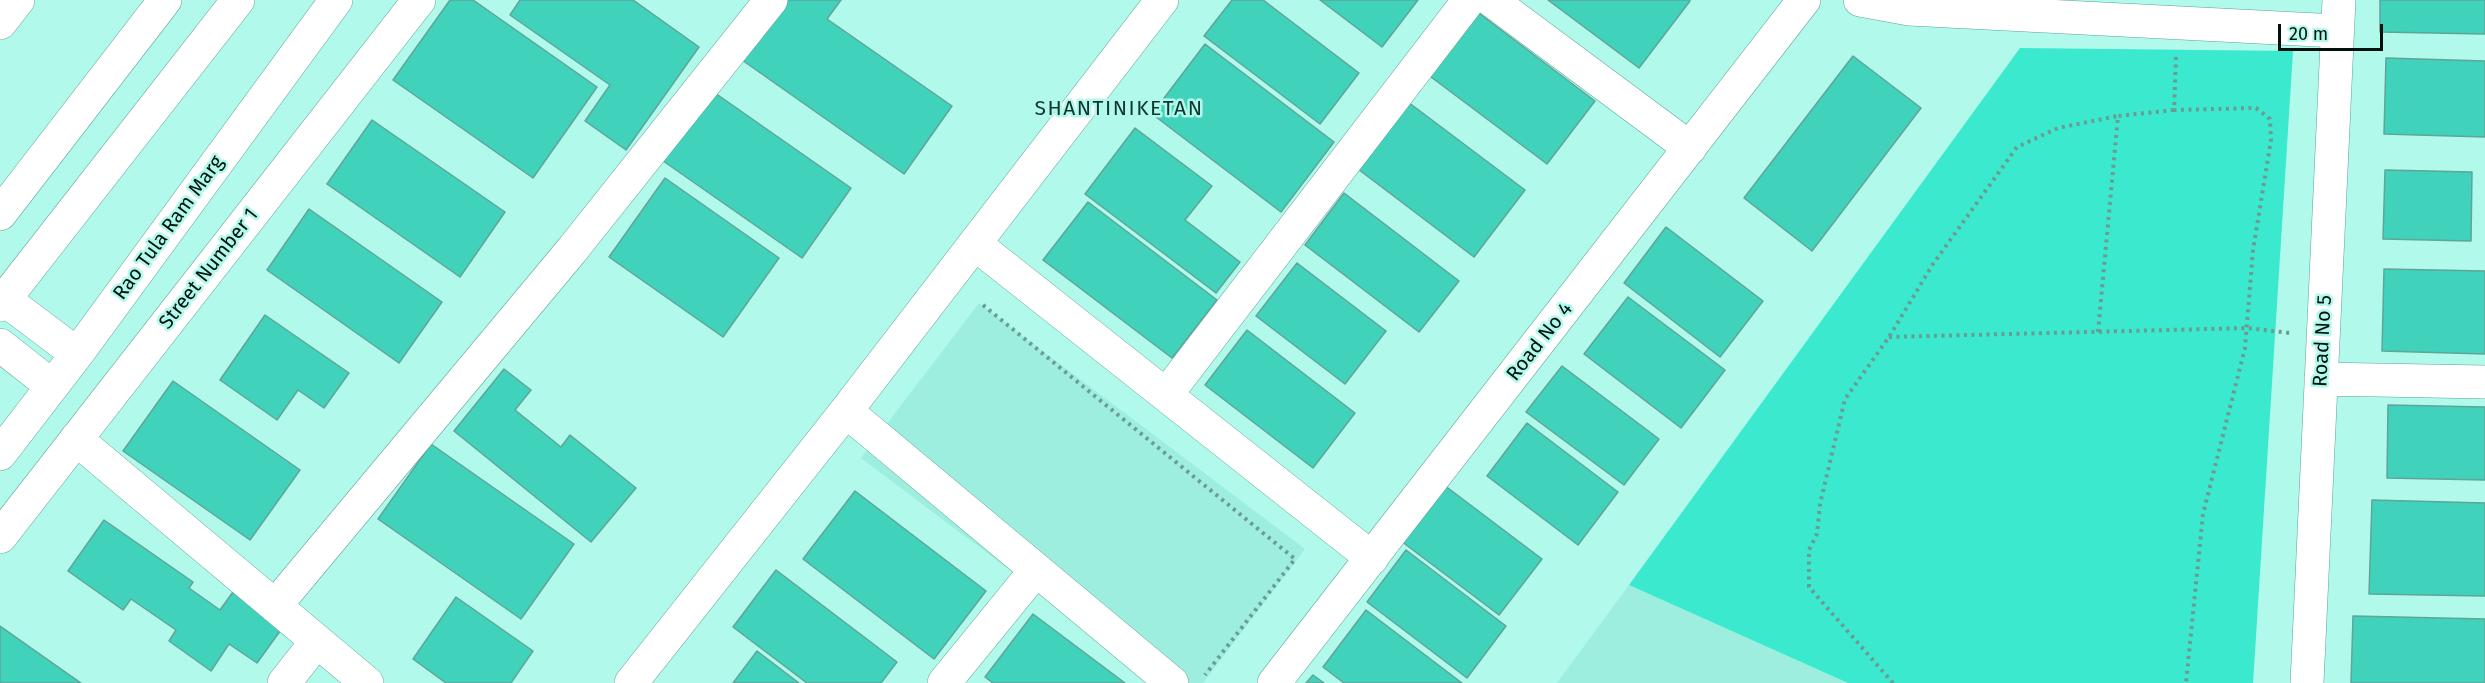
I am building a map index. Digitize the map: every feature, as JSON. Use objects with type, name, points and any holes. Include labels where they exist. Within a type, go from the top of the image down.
[{"type":"street","points":[[0,23],[18,0]]},
{"type":"street","points":[[0,214],[165,0]]},
{"type":"street","points":[[77,354],[2,300],[238,0]]},
{"type":"street","name":"Rao Tula Ram Marg","points":[[0,454],[77,354],[336,0]]},
{"type":"street","name":"Street Number 1","points":[[0,537],[419,0]]},
{"type":"street","points":[[276,606],[572,250],[771,0]]},
{"type":"street","points":[[631,683],[846,411],[1162,0]]},
{"type":"street","points":[[1166,394],[1469,0]]},
{"type":"street","points":[[1491,0],[1690,148]]},
{"type":"street","name":"Road No 4","points":[[1274,683],[1804,0]]},
{"type":"street","points":[[1860,0],[1909,9],[2177,23],[2338,16]]},
{"type":"street","name":"Road No 5","points":[[2307,683],[2338,16]]},
{"type":"street","points":[[975,244],[1372,558]]},
{"type":"street","points":[[0,345],[52,386]]},
{"type":"street","points":[[2321,379],[2485,381]]},
{"type":"street","points":[[846,411],[1172,683]]},
{"type":"street","points":[[76,440],[367,683]]},
{"type":"street","points":[[944,683],[1036,570]]},
{"type":"street","points":[[284,683],[317,641]]},
{"type":"path","points":[[2174,110],[2177,23]]},
{"type":"path","points":[[1893,683],[1809,587],[1809,550],[1817,534],[1820,504],[1845,399],[1889,337],[1933,264],[2017,147],[2058,128],[2118,116],[2174,110],[2256,108],[2270,119],[2271,140],[2253,250],[2245,348],[2203,514],[2186,683]]},
{"type":"path","points":[[2098,332],[2118,116]]},
{"type":"path","points":[[983,305],[1295,559],[1199,683]]},
{"type":"path","points":[[1889,337],[2247,328],[2323,337]]},
{"type":"shaded area","points":[[979,303],[1305,549],[1203,683],[1160,683],[861,458]]},
{"type":"shaded area","points":[[1629,585],[1848,683],[1557,683]]},
{"type":"green space","points":[[2020,48],[2293,51],[2253,683],[1848,683],[1629,585]]},
{"type":"building","points":[[450,0],[473,0],[597,87],[533,178],[393,80]]},
{"type":"building","points":[[520,0],[633,0],[699,47],[626,150],[585,121],[610,85],[510,15]]},
{"type":"building","points":[[785,0],[841,0],[827,19],[952,106],[904,174],[742,60]]},
{"type":"building","points":[[1232,0],[1263,0],[1359,73],[1320,124],[1204,36]]},
{"type":"building","points":[[1320,0],[1418,0],[1382,47]]},
{"type":"building","points":[[1548,0],[1689,0],[1690,1],[1639,68]]},
{"type":"building","points":[[2380,0],[2485,0],[2485,34],[2380,32]]},
{"type":"building","points":[[1476,11],[1595,101],[1547,164],[1427,74]]},
{"type":"building","points":[[1205,44],[1334,142],[1281,212],[1152,114]]},
{"type":"building","points":[[1853,56],[1921,108],[1812,251],[1744,198]]},
{"type":"building","points":[[2386,58],[2485,61],[2485,137],[2384,134]]},
{"type":"building","points":[[705,86],[851,188],[802,258],[656,156]]},
{"type":"building","points":[[1404,99],[1525,190],[1474,257],[1354,166]]},
{"type":"building","points":[[372,120],[505,212],[460,277],[327,184]]},
{"type":"building","points":[[1135,128],[1212,186],[1185,220],[1240,262],[1216,293],[1085,194]]},
{"type":"building","points":[[2385,170],[2472,172],[2471,241],[2383,239]]},
{"type":"building","points":[[665,178],[779,258],[723,337],[609,257]]},
{"type":"building","points":[[1344,193],[1459,281],[1419,332],[1305,245]]},
{"type":"building","points":[[1088,202],[1217,300],[1172,358],[1043,260]]},
{"type":"building","points":[[309,209],[442,302],[399,363],[267,270]]},
{"type":"building","points":[[1666,227],[1763,301],[1720,357],[1624,283]]},
{"type":"building","points":[[1297,263],[1386,331],[1345,384],[1256,316]]},
{"type":"building","points":[[2384,269],[2485,271],[2485,354],[2382,351]]},
{"type":"building","points":[[1628,297],[1725,370],[1681,428],[1584,354]]},
{"type":"building","points":[[265,315],[349,373],[324,408],[298,390],[277,420],[220,380]]},
{"type":"building","points":[[1247,330],[1355,413],[1313,468],[1205,385]]},
{"type":"building","points":[[1562,366],[1659,439],[1624,485],[1526,412]]},
{"type":"building","points":[[504,369],[531,390],[515,410],[561,447],[570,435],[636,488],[591,542],[454,431]]},
{"type":"building","points":[[173,381],[300,470],[250,540],[123,451]]},
{"type":"building","points":[[2388,405],[2485,407],[2485,480],[2387,478]]},
{"type":"building","points":[[1527,423],[1618,492],[1578,545],[1487,476]]},
{"type":"building","points":[[431,444],[574,544],[521,619],[378,519]]},
{"type":"building","points":[[1444,485],[1542,559],[1499,615],[1401,541]]},
{"type":"building","points":[[855,491],[986,591],[934,659],[803,559]]},
{"type":"building","points":[[2372,500],[2485,503],[2485,596],[2369,594]]},
{"type":"building","points":[[104,520],[193,582],[189,588],[220,610],[233,592],[283,627],[257,663],[229,644],[211,671],[169,641],[176,630],[131,599],[123,610],[68,571]]},
{"type":"building","points":[[1406,550],[1506,626],[1467,678],[1367,602]]},
{"type":"building","points":[[776,570],[897,662],[881,683],[807,683],[733,627]]},
{"type":"building","points":[[456,597],[533,651],[511,683],[446,683],[413,659]]},
{"type":"building","points":[[1366,610],[1462,683],[1344,683],[1323,667]]},
{"type":"building","points":[[1033,614],[1125,683],[993,683],[985,677]]},
{"type":"building","points":[[2353,616],[2485,619],[2485,683],[2351,683]]},
{"type":"building","points":[[0,626],[81,683],[0,683]]},
{"type":"building","points":[[757,651],[799,683],[733,683]]},
{"type":"building","points":[[1313,675],[1324,683],[1306,683]]},
{"type":"district","name":"SHANTINIKETAN","points":[[1119,109]]}]
